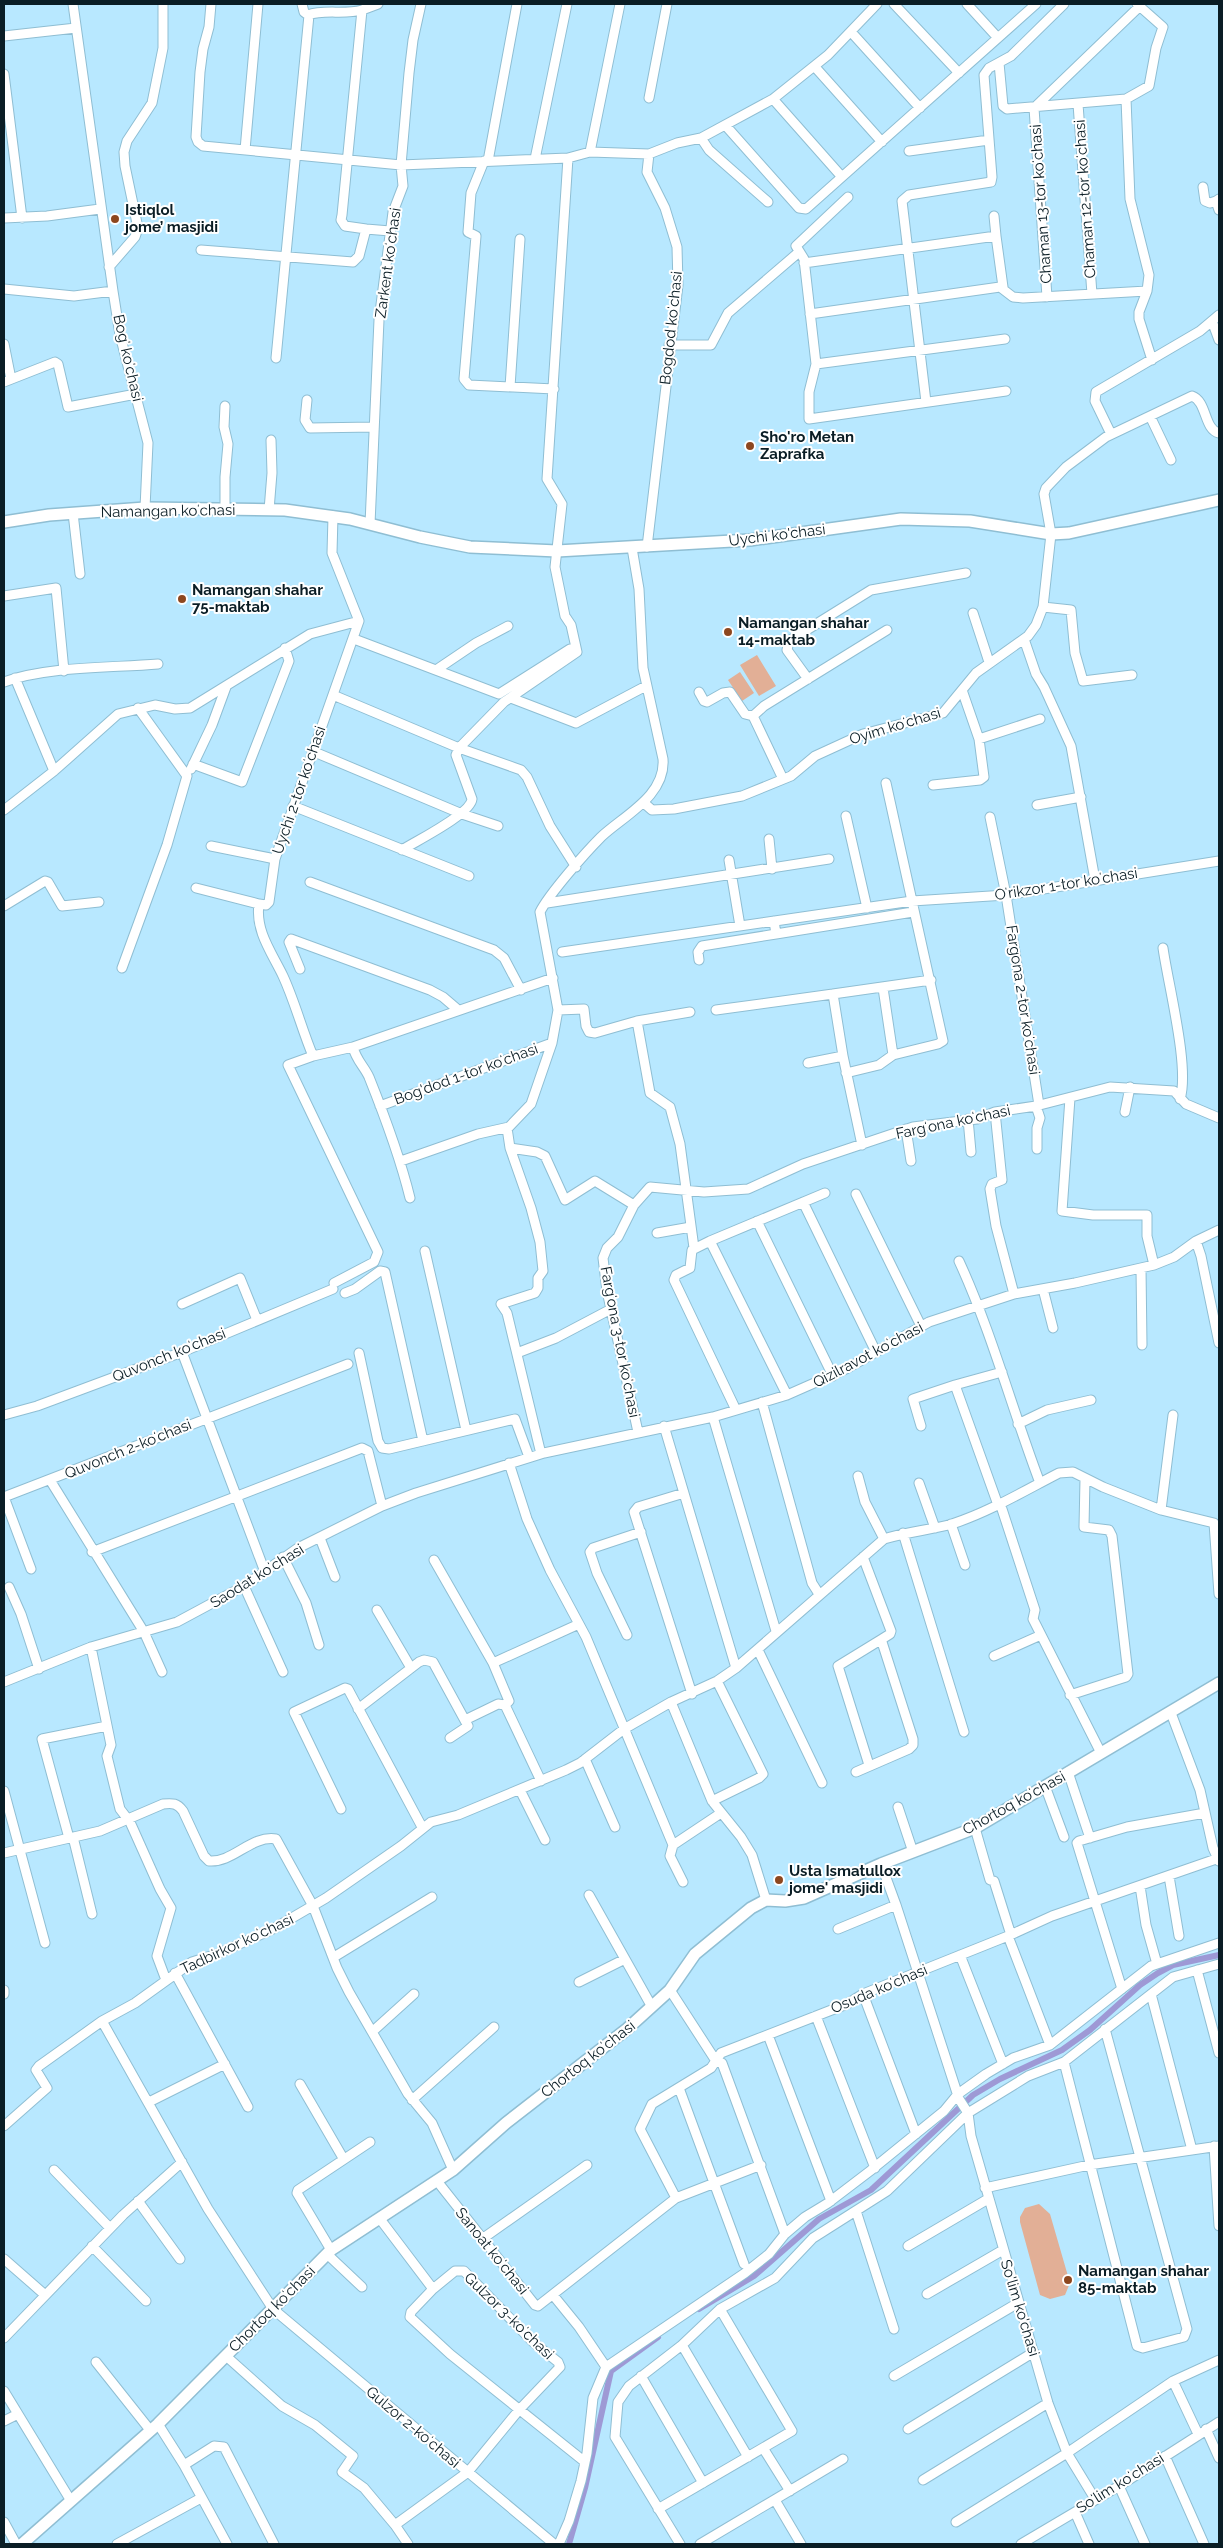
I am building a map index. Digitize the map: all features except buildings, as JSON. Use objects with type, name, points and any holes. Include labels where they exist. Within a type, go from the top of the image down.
[{"type":"main road","name":"Uychi ko'chasi","points":[[333,516],[470,547],[557,551],[750,540],[901,519],[970,521],[1051,534],[1086,531],[1219,500]]},
{"type":"main road","name":"Namangan koʻchasi","points":[[4,522],[74,513],[145,508],[270,510],[333,516]]},
{"type":"main road","name":"Chortoq koʻchasi","points":[[22,2544],[154,2427],[329,2252],[453,2170],[506,2123],[627,2029],[670,1990],[695,1954],[751,1908],[766,1900],[786,1901],[804,1898],[881,1864],[974,1828],[1172,1713],[1219,1683]]},
{"type":"street","name":"Bogʻ koʻchasi","points":[[73,4],[100,209],[120,335],[148,443],[145,508]]},
{"type":"street","points":[[109,267],[135,237],[138,228],[125,166],[124,152],[127,140],[152,103],[162,48],[164,4]]},
{"type":"street","points":[[211,4],[209,27],[203,49],[200,72],[196,137],[203,146],[401,165],[568,158],[590,152],[649,154],[677,143],[701,138],[773,99],[815,67],[852,33],[874,5]]},
{"type":"street","points":[[245,150],[258,4]]},
{"type":"street","points":[[302,4],[304,12],[310,15],[315,13],[347,13],[378,4]]},
{"type":"street","name":"Zarkent koʻchasi","points":[[370,524],[379,320],[393,212],[403,186],[401,165],[409,73],[413,40],[422,4]]},
{"type":"street","points":[[517,4],[486,161],[471,193],[468,232],[476,236],[464,379],[469,385],[554,390]]},
{"type":"street","points":[[535,160],[567,4]]},
{"type":"street","points":[[590,152],[620,4]]},
{"type":"street","points":[[649,98],[667,4]]},
{"type":"street","points":[[894,4],[959,73]]},
{"type":"street","points":[[966,4],[998,38]]},
{"type":"street","points":[[726,126],[801,209],[806,209],[1036,4]]},
{"type":"street","points":[[926,402],[902,209],[903,198],[909,195],[989,184],[992,177],[984,75],[989,68],[1010,56],[1064,4]]},
{"type":"street","points":[[999,63],[1003,106],[1011,110],[1126,99],[1149,86],[1156,48],[1163,30],[1162,24],[1138,5]]},
{"type":"street","name":"Chaman 13-tor koʻchasi","points":[[1047,297],[1034,108],[1138,5]]},
{"type":"street","points":[[362,10],[342,220],[345,226],[390,231]]},
{"type":"street","points":[[276,358],[310,15]]},
{"type":"street","points":[[4,36],[76,28]]},
{"type":"street","points":[[852,33],[920,108]]},
{"type":"street","points":[[815,67],[882,142]]},
{"type":"street","points":[[4,74],[22,218]]},
{"type":"street","points":[[773,99],[842,177]]},
{"type":"street","points":[[1126,99],[1130,200],[1148,270],[1147,291],[1138,319],[1152,360]]},
{"type":"street","name":"Chaman 12-tor koʻchasi","points":[[1078,104],[1092,294]]},
{"type":"street","points":[[701,138],[714,154],[768,202]]},
{"type":"street","points":[[909,151],[989,140]]},
{"type":"street","name":"Bogdod koʻchasi","points":[[647,547],[669,345],[678,285],[677,247],[665,208],[649,178],[647,168],[649,154]]},
{"type":"street","points":[[402,850],[462,814],[471,805],[472,799],[456,755],[459,748],[504,702],[577,652],[571,625],[565,616],[555,567],[562,504],[548,484],[547,478],[568,158]]},
{"type":"street","points":[[1203,188],[1205,201],[1210,203],[1218,200],[1219,210]]},
{"type":"street","points":[[848,197],[798,244],[797,249],[803,256],[816,364],[809,392],[809,419],[1006,391]]},
{"type":"street","points":[[4,218],[22,218],[100,209]]},
{"type":"street","points":[[994,216],[1003,288],[1010,295],[1018,298],[1147,291]]},
{"type":"street","points":[[201,250],[353,262],[359,256],[366,229]]},
{"type":"street","points":[[804,263],[996,236]]},
{"type":"street","points":[[510,387],[520,240]]},
{"type":"street","points":[[669,345],[711,345],[728,313],[799,252]]},
{"type":"street","points":[[810,314],[1003,288]]},
{"type":"street","points":[[4,289],[74,296],[113,291]]},
{"type":"street","points":[[1219,340],[1216,318],[1152,360],[1096,392],[1095,401],[1111,434],[1189,397],[1196,397],[1213,430],[1219,433]]},
{"type":"street","points":[[816,364],[1005,339]]},
{"type":"street","points":[[4,344],[8,381],[54,362],[58,364],[68,407],[136,394]]},
{"type":"street","points":[[307,400],[306,424],[310,428],[374,428]]},
{"type":"street","points":[[225,406],[224,427],[228,444],[225,509]]},
{"type":"street","points":[[1150,416],[1171,460]]},
{"type":"street","name":"Oyim koʻchasi","points":[[644,803],[652,810],[674,809],[742,796],[801,770],[815,756],[862,734],[943,713],[971,677],[989,662],[1024,639],[1034,629],[1043,607],[1051,534],[1044,494],[1046,488],[1066,467],[1111,434]]},
{"type":"street","points":[[270,510],[271,440]]},
{"type":"street","points":[[74,513],[80,574]]},
{"type":"street","points":[[4,810],[54,771],[106,722],[118,714],[155,705],[182,709],[190,708],[310,634],[359,621],[332,553],[333,516]]},
{"type":"street","points":[[401,1161],[478,1134],[507,1128],[515,1123],[531,1104],[552,1043],[558,1010],[540,918],[542,909],[610,829],[644,803],[658,780],[663,766],[646,686],[640,646],[639,589],[632,548]]},
{"type":"street","points":[[808,679],[788,650],[789,641],[870,590],[966,573]]},
{"type":"street","points":[[4,596],[56,588],[64,671]]},
{"type":"street","points":[[1043,607],[1071,610],[1074,653],[1082,681],[1132,675]]},
{"type":"street","points":[[973,614],[989,662]]},
{"type":"street","name":"Uychi 2-tor koʻchasi","points":[[259,904],[268,904],[275,859],[359,621]]},
{"type":"street","points":[[436,670],[476,643],[508,626]]},
{"type":"street","points":[[753,716],[764,706],[887,630]]},
{"type":"street","points":[[354,639],[499,694],[570,649]]},
{"type":"street","points":[[1024,639],[1036,674],[1044,686],[1071,746],[1096,880]]},
{"type":"street","points":[[193,764],[242,782],[289,661],[285,648]]},
{"type":"street","points":[[4,682],[15,678],[64,671],[158,664]]},
{"type":"street","points":[[15,678],[54,771]]},
{"type":"street","points":[[122,968],[167,845],[187,776],[226,686]]},
{"type":"street","points":[[511,698],[576,723],[646,686]]},
{"type":"street","points":[[933,785],[983,778],[979,739],[962,690]]},
{"type":"street","points":[[699,692],[704,701],[707,702],[723,692],[730,692],[745,714],[753,716]]},
{"type":"street","points":[[333,695],[524,773],[550,826],[576,867]]},
{"type":"street","points":[[138,708],[187,776]]},
{"type":"street","points":[[753,716],[783,779]]},
{"type":"street","points":[[979,739],[1040,719]]},
{"type":"street","points":[[312,751],[462,814],[498,826]]},
{"type":"street","points":[[846,1073],[879,1065],[893,1055],[938,1044],[943,1040],[931,980],[913,912],[886,782]]},
{"type":"street","points":[[1037,805],[1081,797]]},
{"type":"street","points":[[293,806],[469,876]]},
{"type":"street","points":[[846,816],[867,908]]},
{"type":"street","name":"Fargona 2-tor koʻchasi","points":[[990,817],[1006,895],[1040,1118],[1037,1128],[1037,1149]]},
{"type":"street","points":[[768,839],[772,869]]},
{"type":"street","points":[[211,846],[275,859]]},
{"type":"street","points":[[547,903],[829,859]]},
{"type":"street","points":[[729,860],[740,926]]},
{"type":"street","name":"Oʻrikzor 1-tor koʻchasi","points":[[562,952],[912,901],[1006,895],[1219,861]]},
{"type":"street","points":[[4,906],[45,881],[62,906],[99,902]]},
{"type":"street","points":[[310,882],[494,950],[504,958],[521,990]]},
{"type":"street","points":[[196,888],[259,904],[257,917],[264,939],[283,977],[313,1056],[352,1047],[552,978]]},
{"type":"street","points":[[699,960],[698,952],[702,946],[913,912]]},
{"type":"street","points":[[774,921],[776,934]]},
{"type":"street","points":[[300,969],[289,942],[291,939],[430,990],[444,997],[457,1010]]},
{"type":"street","points":[[1163,948],[1180,1050],[1183,1087],[1180,1100]]},
{"type":"street","points":[[716,1010],[931,980]]},
{"type":"street","points":[[883,988],[893,1055]]},
{"type":"street","points":[[833,994],[846,1073],[862,1145]]},
{"type":"street","points":[[558,1010],[584,1009],[586,1028],[591,1032],[637,1021],[690,1012]]},
{"type":"street","points":[[637,1021],[650,1094],[668,1104],[680,1144],[694,1248]]},
{"type":"street","name":"Bog'dod 1-tor koʻchasi","points":[[380,1106],[552,1043]]},
{"type":"street","name":"Bog'dod 1-tor koʻchasi","points":[[352,1047],[356,1059],[368,1074],[401,1161],[410,1198]]},
{"type":"street","name":"Quvonch koʻchasi","points":[[4,1415],[37,1406],[182,1352],[333,1286],[374,1262],[378,1252],[288,1065],[313,1056]]},
{"type":"street","points":[[808,1063],[843,1056]]},
{"type":"street","points":[[1125,1112],[1130,1087]]},
{"type":"street","name":"Fargʻona koʻchasi","points":[[634,1205],[650,1187],[686,1192],[721,1192],[748,1189],[803,1164],[906,1129],[1038,1106],[1102,1089],[1130,1087],[1174,1091],[1178,1094],[1180,1100],[1186,1104],[1219,1118]]},
{"type":"street","points":[[1070,1098],[1062,1212],[1093,1215],[1147,1215],[1147,1236],[1154,1265]]},
{"type":"street","points":[[996,1112],[1002,1180],[992,1184],[990,1189],[996,1226],[1014,1294]]},
{"type":"street","points":[[968,1119],[972,1152]]},
{"type":"street","points":[[507,1128],[510,1148],[531,1208],[540,1242],[543,1271],[538,1278],[538,1288],[535,1293],[500,1304],[507,1313],[541,1454]]},
{"type":"street","points":[[906,1129],[911,1161]]},
{"type":"street","points":[[510,1148],[537,1152],[545,1156],[565,1200],[595,1181],[634,1205]]},
{"type":"street","points":[[736,1410],[675,1283],[676,1275],[690,1268],[690,1254],[694,1248],[825,1193]]},
{"type":"street","points":[[856,1194],[921,1326]]},
{"type":"street","points":[[803,1202],[876,1352]]},
{"type":"street","name":"Fargʻona 3-tor koʻchasi","points":[[634,1205],[618,1237],[603,1255],[604,1273],[611,1309],[638,1432]]},
{"type":"street","points":[[757,1221],[833,1376]]},
{"type":"street","points":[[657,1233],[690,1227]]},
{"type":"street","name":"Qizilravot koʻchasi","points":[[509,1463],[664,1426],[713,1417],[787,1395],[833,1376],[921,1326],[1014,1294],[1154,1265],[1181,1253],[1196,1242],[1219,1230]]},
{"type":"street","points":[[710,1241],[787,1395]]},
{"type":"street","points":[[1196,1242],[1201,1256],[1219,1343]]},
{"type":"street","points":[[426,1251],[466,1430]]},
{"type":"street","points":[[959,1261],[979,1305],[1018,1424],[1040,1483]]},
{"type":"street","points":[[1141,1268],[1142,1345]]},
{"type":"street","points":[[344,1293],[355,1289],[380,1271],[385,1272],[423,1440]]},
{"type":"street","points":[[182,1304],[240,1278],[257,1320]]},
{"type":"street","points":[[1043,1289],[1053,1328]]},
{"type":"street","points":[[517,1353],[556,1338],[611,1309]]},
{"type":"street","name":"Quvonch 2-koʻchasi","points":[[182,1352],[265,1572]]},
{"type":"street","points":[[359,1353],[380,1445],[389,1449],[516,1419],[529,1457]]},
{"type":"street","name":"Quvonch 2-koʻchasi","points":[[4,1497],[348,1364]]},
{"type":"street","points":[[920,1426],[913,1399],[1002,1372]]},
{"type":"street","points":[[955,1385],[1034,1610],[1032,1618],[1101,1753]]},
{"type":"street","points":[[1018,1424],[1047,1410],[1091,1400]]},
{"type":"street","points":[[762,1402],[812,1583],[819,1594]]},
{"type":"street","points":[[1161,1510],[1173,1416]]},
{"type":"street","points":[[713,1417],[776,1631]]},
{"type":"street","points":[[664,1426],[736,1668]]},
{"type":"street","points":[[92,1552],[364,1448],[368,1451],[382,1506]]},
{"type":"street","points":[[509,1463],[527,1519],[550,1570],[579,1624],[673,1845],[670,1856],[683,1882]]},
{"type":"street","name":"Saodat koʻchasi","points":[[4,1682],[90,1647],[177,1622],[244,1586],[283,1558],[382,1506],[509,1463]]},
{"type":"street","points":[[858,1476],[865,1502],[884,1539],[903,1533],[951,1524],[980,1514],[1040,1483],[1066,1472],[1073,1472],[1085,1479],[1161,1510],[1216,1525],[1219,1594]]},
{"type":"street","points":[[1070,1695],[1126,1677],[1128,1674],[1112,1536],[1109,1530],[1084,1527],[1085,1479]]},
{"type":"street","points":[[50,1480],[92,1552],[144,1632],[162,1672]]},
{"type":"street","points":[[919,1483],[934,1528]]},
{"type":"street","points":[[684,1492],[636,1508],[634,1512],[692,1694]]},
{"type":"street","points":[[4,1497],[31,1569]]},
{"type":"street","points":[[951,1524],[965,1565]]},
{"type":"street","points":[[627,1635],[597,1573],[590,1552],[593,1548],[641,1532]]},
{"type":"street","points":[[903,1533],[964,1732]]},
{"type":"street","points":[[320,1538],[335,1577]]},
{"type":"street","name":"Tadbirkor koʻchasi","points":[[4,2126],[48,2088],[38,2076],[36,2070],[39,2066],[102,2021],[135,2003],[192,1962],[217,1954],[273,1929],[313,1906],[401,1846],[422,1827],[438,1819],[458,1815],[520,1790],[585,1759],[624,1729],[671,1702],[692,1694],[716,1681],[758,1650],[776,1631],[884,1539]]},
{"type":"street","points":[[863,1557],[892,1631],[838,1666],[869,1765]]},
{"type":"street","points":[[283,1558],[306,1603],[319,1645]]},
{"type":"street","points":[[434,1560],[493,1663],[509,1700],[505,1705]]},
{"type":"street","points":[[244,1586],[283,1672]]},
{"type":"street","points":[[9,1587],[39,1669]]},
{"type":"street","points":[[377,1610],[411,1668]]},
{"type":"street","points":[[493,1663],[579,1624]]},
{"type":"street","points":[[994,1656],[1041,1635]]},
{"type":"street","points":[[856,1772],[913,1745],[913,1739],[882,1639]]},
{"type":"street","points":[[90,1647],[112,1745],[107,1756],[120,1809],[128,1819],[160,1889],[171,1908],[157,1956],[166,1980]]},
{"type":"street","points":[[758,1650],[822,1783]]},
{"type":"street","points":[[358,1709],[411,1668],[424,1660],[433,1662],[468,1727],[450,1738]]},
{"type":"street","points":[[712,1801],[759,1778],[763,1774],[716,1681]]},
{"type":"street","points":[[341,1809],[294,1712],[345,1688],[348,1689],[422,1827]]},
{"type":"street","points":[[671,1702],[712,1801],[747,1846],[766,1900]]},
{"type":"street","points":[[465,1720],[498,1704],[505,1705]]},
{"type":"street","points":[[505,1705],[541,1780]]},
{"type":"street","points":[[1172,1713],[1200,1790],[1214,1848],[1219,1859]]},
{"type":"street","points":[[92,1914],[42,1739],[107,1726]]},
{"type":"street","points":[[585,1759],[615,1827]]},
{"type":"street","points":[[1068,1772],[1090,1838]]},
{"type":"street","points":[[1045,1786],[1064,1837]]},
{"type":"street","points":[[520,1790],[546,1840]]},
{"type":"street","points":[[4,1791],[45,1944]]},
{"type":"street","points":[[4,1853],[100,1830],[163,1804],[178,1804],[204,1856],[209,1861],[218,1860],[263,1838],[276,1839],[313,1906],[337,1968],[349,1992],[412,2100],[432,2123],[453,2170]]},
{"type":"street","points":[[898,1807],[913,1852]]},
{"type":"street","points":[[673,1845],[721,1813]]},
{"type":"street","points":[[1122,1989],[1076,1844],[1079,1841],[1155,1821],[1205,1813]]},
{"type":"street","points":[[974,1828],[990,1880],[994,1881],[1009,1935],[1050,2045]]},
{"type":"street","name":"Osuda koʻchasi","points":[[676,2198],[640,2131],[652,2104],[711,2068],[721,2053],[847,2004],[863,1994],[1052,1916],[1219,1859]]},
{"type":"street","points":[[881,1864],[959,2096],[968,2111]]},
{"type":"street","points":[[1169,1876],[1179,1936]]},
{"type":"street","points":[[1140,1886],[1146,1925],[1157,1964]]},
{"type":"street","points":[[589,1895],[652,2007]]},
{"type":"street","points":[[334,1957],[432,1897]]},
{"type":"street","points":[[838,1929],[896,1905]]},
{"type":"street","points":[[559,2544],[569,2521],[585,2462],[593,2398],[606,2367],[745,2273],[769,2254],[786,2234],[805,2217],[831,2201],[875,2168],[944,2111],[959,2096],[1003,2064],[1050,2045],[1141,1972],[1157,1964],[1219,1943]]},
{"type":"street","points":[[960,1955],[1003,2064]]},
{"type":"street","points":[[579,1982],[625,1959]]},
{"type":"street","points":[[680,2544],[615,2437],[618,2402],[629,2386],[682,2345],[720,2309],[775,2278],[813,2238],[886,2191],[968,2111],[1028,2076],[1064,2062],[1173,1977],[1219,1964]]},
{"type":"street","points":[[1196,1970],[1219,2053]]},
{"type":"street","points":[[175,1973],[248,2107]]},
{"type":"street","points":[[670,1990],[716,2061],[722,2063],[786,2234]]},
{"type":"street","points":[[373,2031],[414,1994]]},
{"type":"street","points":[[863,1994],[916,2134]]},
{"type":"street","points":[[1151,1994],[1192,2150]]},
{"type":"street","points":[[816,2016],[875,2168]]},
{"type":"street","name":"Gulzor 2-koʻchasi","points":[[102,2021],[208,2208],[273,2308],[554,2544]]},
{"type":"street","points":[[412,2100],[494,2027]]},
{"type":"street","points":[[1064,2062],[1089,2165],[1138,2346],[1143,2348],[1181,2338],[1187,2333],[1105,2029]]},
{"type":"street","points":[[768,2035],[831,2201]]},
{"type":"street","points":[[149,2102],[225,2064]]},
{"type":"street","points":[[300,2084],[343,2158]]},
{"type":"street","points":[[679,2088],[744,2264]]},
{"type":"street","name":"So'lim ko'chasi","points":[[968,2111],[971,2136],[988,2199],[1048,2404],[1066,2452],[1095,2499]]},
{"type":"street","points":[[362,2286],[329,2252],[297,2193],[298,2190],[343,2158],[370,2142]]},
{"type":"street","points":[[985,2188],[1089,2165],[1216,2146],[1219,2226]]},
{"type":"street","points":[[4,2338],[44,2294],[110,2228],[182,2162]]},
{"type":"street","points":[[482,2239],[587,2165]]},
{"type":"street","points":[[553,2295],[676,2198],[761,2165]]},
{"type":"street","points":[[54,2170],[110,2228]]},
{"type":"street","name":"Sanoat koʻchasi","points":[[437,2181],[535,2305],[539,2305],[553,2295],[579,2327],[606,2367]]},
{"type":"street","points":[[908,2246],[988,2199]]},
{"type":"street","points":[[138,2201],[180,2259]]},
{"type":"street","points":[[856,2211],[894,2328]]},
{"type":"street","points":[[380,2219],[432,2289]]},
{"type":"street","points":[[92,2246],[146,2300]]},
{"type":"street","points":[[928,2294],[1003,2250]]},
{"type":"street","points":[[4,2259],[44,2294]]},
{"type":"street","name":"Gulzor 3-koʻchasi","points":[[519,2410],[559,2370],[558,2362],[533,2342],[464,2271],[455,2271],[432,2289],[411,2312],[410,2317],[450,2354],[519,2410],[585,2462]]},
{"type":"street","points":[[894,2376],[1018,2303]]},
{"type":"street","points":[[658,2509],[792,2431],[720,2309]]},
{"type":"street","points":[[682,2345],[748,2457]]},
{"type":"street","points":[[908,2429],[1034,2352]]},
{"type":"street","points":[[226,2356],[282,2406],[316,2425],[352,2456],[342,2472],[364,2488],[395,2525],[408,2544]]},
{"type":"street","points":[[956,2522],[1174,2381],[1219,2360]]},
{"type":"street","points":[[96,2362],[154,2427],[184,2465],[227,2544]]},
{"type":"street","points":[[641,2376],[703,2483]]},
{"type":"street","points":[[1174,2381],[1198,2434]]},
{"type":"street","points":[[4,2391],[71,2502]]},
{"type":"street","points":[[924,2480],[1048,2404]]},
{"type":"street","points":[[395,2525],[468,2472],[519,2410]]},
{"type":"street","points":[[4,2421],[18,2414]]},
{"type":"street","name":"Soʻlim koʻchasi","points":[[1021,2544],[1030,2542],[1219,2422]]},
{"type":"street","points":[[1206,2429],[1219,2458]]},
{"type":"street","points":[[184,2465],[214,2446],[224,2448],[274,2544]]},
{"type":"street","points":[[763,2448],[790,2491]]},
{"type":"street","points":[[1165,2456],[1204,2544]]},
{"type":"street","points":[[700,2544],[843,2459]]},
{"type":"street","points":[[1119,2486],[1145,2544]]},
{"type":"street","points":[[117,2544],[136,2540],[201,2498]]},
{"type":"street","points":[[775,2500],[801,2544]]},
{"type":"street","points":[[1075,2512],[1089,2544]]},
{"type":"street","points":[[4,2522],[16,2544]]},
{"type":"shaded area","points":[[757,655],[776,686],[759,696],[740,665]]},
{"type":"shaded area","points":[[740,672],[754,693],[742,701],[728,680]]},
{"type":"shaded area","points":[[1039,2204],[1050,2214],[1070,2283],[1065,2295],[1050,2299],[1040,2295],[1020,2222],[1020,2217],[1025,2208]]},
{"type":"waterway","points":[[699,2309],[754,2276],[819,2219],[871,2190],[973,2095],[1000,2079],[1062,2050],[1090,2030],[1140,1985],[1158,1973],[1173,1965],[1219,1955]]},
{"type":"waterway","points":[[569,2544],[585,2488],[611,2371],[658,2337]]},
{"type":"place","name":"Istiqlol jome’ masjidi","points":[[115,219]]},
{"type":"place","name":"Sho'ro Metan Zaprafka","points":[[750,446]]},
{"type":"place","name":"Namangan shahar 75-maktab","points":[[182,599]]},
{"type":"place","name":"Namangan shahar 14-maktab","points":[[728,632]]},
{"type":"place","name":"Usta Ismatullox jome' masjidi","points":[[779,1880]]},
{"type":"place","name":"Namangan shahar 85-maktab","points":[[1068,2280]]}]
